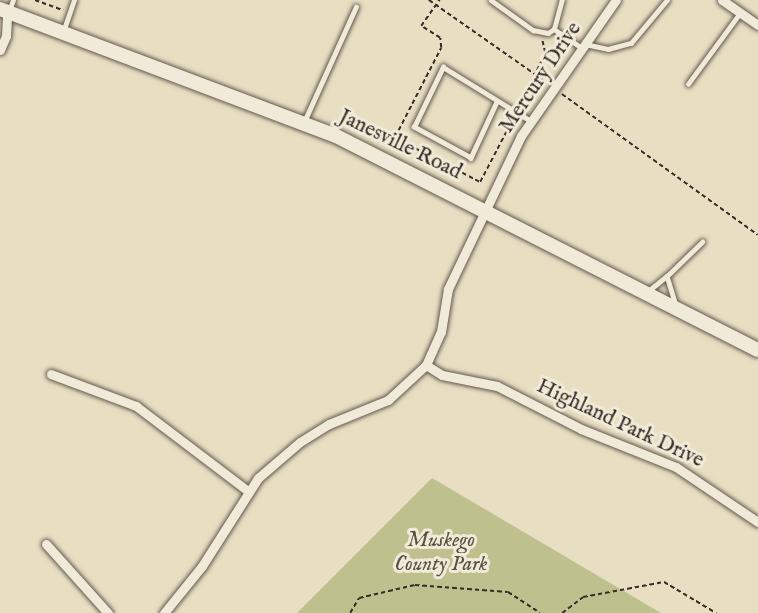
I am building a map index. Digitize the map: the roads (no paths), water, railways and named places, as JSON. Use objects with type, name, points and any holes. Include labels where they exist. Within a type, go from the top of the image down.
[{"type":"main road","name":"Janesville Road","points":[[2,15],[62,34],[304,122],[676,306],[758,350]]},
{"type":"street","name":"Mercury Drive","points":[[426,365],[441,332],[448,289],[531,121],[616,0]]},
{"type":"street","points":[[722,0],[734,3],[740,13],[758,26]]},
{"type":"street","points":[[0,50],[6,36],[2,15]]},
{"type":"street","points":[[164,613],[202,566],[248,491],[300,442],[329,424],[388,400],[426,365]]},
{"type":"street","name":"Highland Park Drive","points":[[426,365],[442,375],[497,386],[581,429],[676,467],[758,522]]},
{"type":"street","points":[[51,374],[136,406],[248,491]]},
{"type":"street","points":[[45,544],[108,613]]},
{"type":"lane","points":[[2,15],[13,0]]},
{"type":"lane","points":[[62,34],[74,0]]},
{"type":"lane","points":[[491,0],[539,31],[554,29],[584,46],[608,50],[631,43],[667,0]]},
{"type":"lane","points":[[554,29],[561,0]]},
{"type":"lane","points":[[304,122],[314,94],[356,7]]},
{"type":"lane","points":[[688,84],[740,13]]},
{"type":"lane","points":[[497,102],[471,158],[414,127],[443,67],[531,121]]},
{"type":"lane","points":[[646,293],[702,242]]},
{"type":"lane","points":[[667,276],[676,306]]},
{"type":"park label","name":"Muskego County Park","points":[[441,553]]}]
